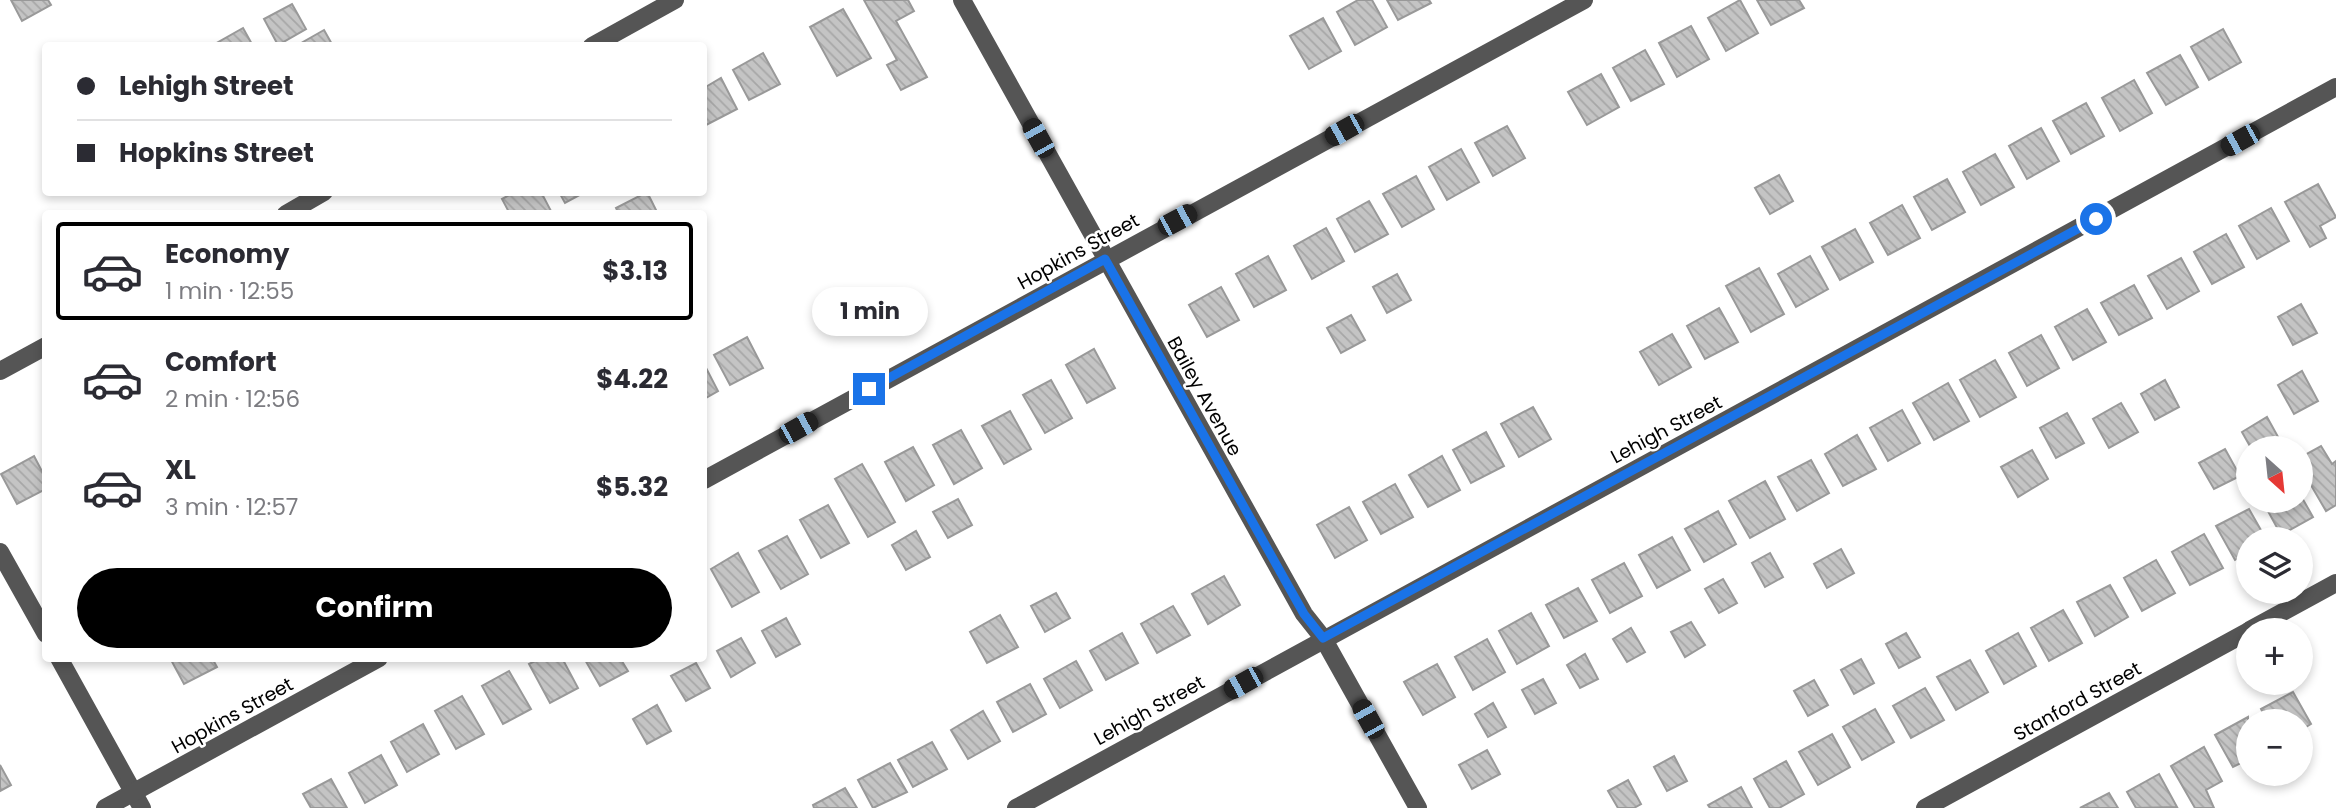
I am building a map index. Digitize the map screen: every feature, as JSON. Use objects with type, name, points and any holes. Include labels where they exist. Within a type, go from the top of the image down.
[{"type":"street","points":[[599,42],[675,0]]},
{"type":"street","name":"Bailey Avenue","points":[[962,0],[1304,614],[1323,638],[1418,808]]},
{"type":"street","name":"Hopkins Street","points":[[707,478],[1584,0]]},
{"type":"street","name":"Lehigh Street","points":[[1016,808],[1323,638],[2336,88]]},
{"type":"street","points":[[293,210],[317,196]]},
{"type":"street","points":[[0,371],[42,348]]},
{"type":"street","points":[[0,551],[42,627]]},
{"type":"street","name":"Stanford Street","points":[[2271,618],[2336,583]]},
{"type":"street","name":"Stanford Street","points":[[1925,808],[2236,637]]},
{"type":"street","points":[[61,662],[138,800]]},
{"type":"street","name":"Hopkins Street","points":[[105,808],[138,800],[372,662]]},
{"type":"building","points":[[11,0],[48,0],[51,5],[22,21]]},
{"type":"building","points":[[864,0],[908,0],[914,11],[896,21],[927,77],[901,90],[887,65],[897,60]]},
{"type":"building","points":[[1358,0],[1372,0],[1387,27],[1355,45],[1337,12]]},
{"type":"building","points":[[1387,0],[1429,0],[1431,3],[1398,20]]},
{"type":"building","points":[[1740,0],[1758,33],[1726,51],[1708,18]]},
{"type":"building","points":[[1757,0],[1799,0],[1804,8],[1771,25]]},
{"type":"building","points":[[292,4],[306,29],[283,42],[276,42],[264,19]]},
{"type":"building","points":[[843,9],[871,58],[837,76],[810,27]]},
{"type":"building","points":[[1323,18],[1341,51],[1309,69],[1290,36]]},
{"type":"building","points":[[1691,26],[1709,59],[1677,77],[1659,43]]},
{"type":"building","points":[[243,28],[251,42],[218,42]]},
{"type":"building","points":[[2223,29],[2241,62],[2209,80],[2191,47]]},
{"type":"building","points":[[324,30],[331,42],[303,42]]},
{"type":"building","points":[[1645,50],[1664,84],[1631,101],[1613,68]]},
{"type":"building","points":[[763,53],[780,84],[749,100],[733,70]]},
{"type":"building","points":[[2180,55],[2198,87],[2166,105],[2147,73]]},
{"type":"building","points":[[1601,74],[1619,107],[1587,125],[1568,92]]},
{"type":"building","points":[[721,78],[737,109],[707,124],[707,86]]},
{"type":"building","points":[[2134,80],[2152,113],[2120,131],[2102,98]]},
{"type":"building","points":[[2086,103],[2104,136],[2071,154],[2053,121]]},
{"type":"building","points":[[1507,126],[1525,158],[1493,176],[1475,143]]},
{"type":"building","points":[[2041,128],[2059,161],[2027,179],[2009,146]]},
{"type":"building","points":[[1461,149],[1479,182],[1447,200],[1429,167]]},
{"type":"building","points":[[1995,154],[2014,187],[1981,205],[1963,172]]},
{"type":"building","points":[[1779,175],[1793,201],[1770,214],[1755,188]]},
{"type":"building","points":[[1416,176],[1434,209],[1402,227],[1383,194]]},
{"type":"building","points":[[1947,179],[1965,212],[1932,230],[1914,197]]},
{"type":"building","points":[[2318,184],[2336,217],[2320,226],[2326,238],[2310,247],[2285,202]]},
{"type":"building","points":[[508,196],[543,196],[550,210],[508,210],[502,199]]},
{"type":"building","points":[[561,196],[578,196],[565,203]]},
{"type":"building","points":[[639,196],[649,196],[656,210],[617,210],[616,208]]},
{"type":"building","points":[[1369,201],[1388,234],[1355,252],[1337,219]]},
{"type":"building","points":[[1902,205],[1920,238],[1888,255],[1870,223]]},
{"type":"building","points":[[2271,208],[2289,241],[2257,259],[2239,226]]},
{"type":"building","points":[[1326,228],[1344,261],[1312,279],[1294,246]]},
{"type":"building","points":[[1855,229],[1873,262],[1840,280],[1822,247]]},
{"type":"building","points":[[2226,234],[2244,267],[2212,284],[2194,252]]},
{"type":"building","points":[[1268,256],[1286,290],[1254,307],[1236,274]]},
{"type":"building","points":[[1810,256],[1828,289],[1796,307],[1778,274]]},
{"type":"building","points":[[2181,258],[2199,291],[2167,309],[2148,276]]},
{"type":"building","points":[[1759,268],[1784,314],[1751,332],[1726,286]]},
{"type":"building","points":[[1397,274],[1411,300],[1387,313],[1373,287]]},
{"type":"building","points":[[2134,285],[2152,318],[2119,335],[2101,303]]},
{"type":"building","points":[[1221,287],[1239,320],[1207,337],[1189,305]]},
{"type":"building","points":[[2301,304],[2317,333],[2293,345],[2278,317]]},
{"type":"building","points":[[1719,308],[1738,342],[1705,359],[1687,326]]},
{"type":"building","points":[[2087,309],[2106,342],[2073,360],[2055,327]]},
{"type":"building","points":[[1351,315],[1365,340],[1341,353],[1327,328]]},
{"type":"building","points":[[1672,334],[1691,367],[1659,385],[1640,352]]},
{"type":"building","points":[[2041,335],[2059,368],[2027,386],[2009,353]]},
{"type":"building","points":[[747,337],[763,368],[730,385],[714,355]]},
{"type":"building","points":[[1094,349],[1115,388],[1087,403],[1066,365]]},
{"type":"building","points":[[1995,360],[2016,397],[1980,417],[1960,380]]},
{"type":"building","points":[[707,370],[718,391],[707,397]]},
{"type":"building","points":[[2302,371],[2318,401],[2294,414],[2278,385]]},
{"type":"building","points":[[1051,380],[1072,418],[1045,433],[1023,395]]},
{"type":"building","points":[[2165,380],[2179,407],[2155,420],[2141,394]]},
{"type":"building","points":[[1948,383],[1969,421],[1934,440],[1913,403]]},
{"type":"building","points":[[2121,403],[2138,432],[2109,448],[2093,419]]},
{"type":"building","points":[[1533,407],[1551,439],[1519,457],[1501,424]]},
{"type":"building","points":[[1902,410],[1920,443],[1888,461],[1870,428]]},
{"type":"building","points":[[1010,411],[1031,449],[1004,464],[982,426]]},
{"type":"building","points":[[2067,413],[2084,443],[2056,458],[2040,428]]},
{"type":"building","points":[[2267,417],[2278,436],[2244,436],[2242,432]]},
{"type":"building","points":[[961,430],[982,468],[954,484],[933,445]]},
{"type":"building","points":[[1486,432],[1504,466],[1471,483],[1453,450]]},
{"type":"building","points":[[1857,435],[1876,469],[1843,486],[1825,454]]},
{"type":"building","points":[[2321,446],[2332,464],[2336,461],[2336,505],[2326,511],[2314,490],[2314,450]]},
{"type":"building","points":[[913,447],[934,485],[906,501],[885,462]]},
{"type":"building","points":[[2225,449],[2236,469],[2236,478],[2214,489],[2199,463]]},
{"type":"building","points":[[2032,450],[2048,479],[2018,497],[2001,467]]},
{"type":"building","points":[[34,456],[42,471],[42,491],[17,504],[1,474]]},
{"type":"building","points":[[1442,456],[1460,490],[1428,507],[1409,475]]},
{"type":"building","points":[[1811,460],[1829,493],[1797,511],[1778,477]]},
{"type":"building","points":[[862,464],[895,522],[868,537],[835,479]]},
{"type":"building","points":[[1765,481],[1785,519],[1750,538],[1729,501]]},
{"type":"building","points":[[1395,484],[1413,517],[1381,534],[1363,502]]},
{"type":"building","points":[[958,499],[972,525],[948,538],[933,512]]},
{"type":"building","points":[[828,505],[849,543],[821,558],[800,520]]},
{"type":"building","points":[[1349,507],[1367,540],[1335,558],[1317,525]]},
{"type":"building","points":[[1718,511],[1736,544],[1704,562],[1685,529]]},
{"type":"building","points":[[2241,513],[2251,513],[2259,527],[2236,527],[2235,560],[2216,526]]},
{"type":"building","points":[[2269,513],[2311,513],[2313,517],[2295,527],[2277,527]]},
{"type":"building","points":[[916,531],[930,557],[906,570],[892,545]]},
{"type":"building","points":[[2204,534],[2223,568],[2190,585],[2172,552]]},
{"type":"building","points":[[787,536],[808,574],[781,589],[759,551]]},
{"type":"building","points":[[1672,537],[1690,570],[1657,588],[1639,555]]},
{"type":"building","points":[[1841,549],[1854,573],[1827,588],[1814,564]]},
{"type":"building","points":[[738,553],[759,592],[732,607],[711,569]]},
{"type":"building","points":[[1770,553],[1783,577],[1765,587],[1752,563]]},
{"type":"building","points":[[2156,560],[2175,593],[2142,611],[2124,578]]},
{"type":"building","points":[[1624,563],[1642,596],[1610,613],[1592,580]]},
{"type":"building","points":[[1224,576],[1240,605],[1208,624],[1192,594]]},
{"type":"building","points":[[1723,579],[1737,603],[1719,613],[1705,589]]},
{"type":"building","points":[[2110,585],[2128,617],[2095,636],[2077,602]]},
{"type":"building","points":[[1578,588],[1597,621],[1564,638],[1546,605]]},
{"type":"building","points":[[1056,593],[1070,618],[1045,632],[1031,606]]},
{"type":"building","points":[[1173,606],[1190,635],[1157,653],[1141,624]]},
{"type":"building","points":[[2063,610],[2082,643],[2049,661],[2031,628]]},
{"type":"building","points":[[1531,613],[1549,646],[1517,664],[1499,631]]},
{"type":"building","points":[[1000,615],[1018,647],[987,663],[970,632]]},
{"type":"building","points":[[786,618],[800,644],[776,657],[762,631]]},
{"type":"building","points":[[1691,622],[1705,645],[1685,657],[1671,632]]},
{"type":"building","points":[[1631,628],[1645,652],[1627,662],[1613,639]]},
{"type":"building","points":[[1122,633],[1138,663],[1106,680],[1090,651]]},
{"type":"building","points":[[1906,633],[1920,657],[1899,668],[1886,644]]},
{"type":"building","points":[[2018,633],[2036,666],[2004,684],[1986,651]]},
{"type":"building","points":[[741,638],[755,663],[731,677],[717,651]]},
{"type":"building","points":[[1487,639],[1505,672],[1473,690],[1455,657]]},
{"type":"building","points":[[1585,654],[1598,679],[1580,688],[1567,665]]},
{"type":"building","points":[[1861,659],[1874,683],[1854,694],[1841,670]]},
{"type":"building","points":[[1970,660],[1988,692],[1956,710],[1937,677]]},
{"type":"building","points":[[1076,661],[1092,690],[1060,708],[1044,679]]},
{"type":"building","points":[[172,662],[214,662],[217,667],[184,684]]},
{"type":"building","points":[[564,662],[578,688],[550,703],[529,664]]},
{"type":"building","points":[[586,662],[622,662],[628,671],[600,686]]},
{"type":"building","points":[[696,663],[710,688],[686,701],[671,676]]},
{"type":"building","points":[[1437,664],[1455,697],[1423,715],[1404,682]]},
{"type":"building","points":[[509,671],[531,709],[503,724],[482,686]]},
{"type":"building","points":[[1543,679],[1556,703],[1535,714],[1522,690]]},
{"type":"building","points":[[1814,680],[1828,705],[1808,716],[1794,691]]},
{"type":"building","points":[[1030,684],[1046,714],[1013,732],[997,702]]},
{"type":"building","points":[[1925,688],[1944,720],[1911,738],[1893,706]]},
{"type":"building","points":[[2287,695],[2295,695],[2303,709],[2261,709]]},
{"type":"building","points":[[462,696],[484,734],[456,749],[435,711]]},
{"type":"building","points":[[1493,703],[1506,727],[1488,737],[1475,714]]},
{"type":"building","points":[[657,705],[671,731],[647,744],[633,719]]},
{"type":"building","points":[[1875,709],[1894,742],[1862,760],[1843,727]]},
{"type":"building","points":[[983,711],[1000,741],[968,759],[951,730]]},
{"type":"building","points":[[423,724],[439,754],[407,772],[391,742]]},
{"type":"building","points":[[2236,724],[2236,766],[2233,767],[2215,735]]},
{"type":"building","points":[[1832,734],[1850,767],[1818,785],[1799,752]]},
{"type":"building","points":[[932,742],[947,769],[913,787],[898,760]]},
{"type":"building","points":[[2204,747],[2222,781],[2206,790],[2214,808],[2195,808],[2171,766]]},
{"type":"building","points":[[1487,750],[1500,774],[1472,789],[1459,765]]},
{"type":"building","points":[[381,755],[397,785],[365,803],[349,773]]},
{"type":"building","points":[[1674,756],[1687,781],[1667,791],[1654,767]]},
{"type":"building","points":[[1786,761],[1804,794],[1779,808],[1770,808],[1754,779]]},
{"type":"building","points":[[890,763],[907,792],[873,808],[858,780]]},
{"type":"building","points":[[0,765],[11,785],[0,791]]},
{"type":"building","points":[[2159,774],[2177,807],[2136,808],[2127,792]]},
{"type":"building","points":[[331,779],[347,808],[311,808],[303,794]]},
{"type":"building","points":[[1628,780],[1641,804],[1634,808],[1618,808],[1608,791]]},
{"type":"building","points":[[1741,787],[1752,808],[1710,808],[1708,805]]},
{"type":"building","points":[[845,788],[857,808],[814,808],[813,805]]},
{"type":"building","points":[[2109,793],[2118,808],[2080,808]]},
{"type":"route","points":[[869,389],[1105,259],[1304,614],[1323,638],[2096,219]]}]
